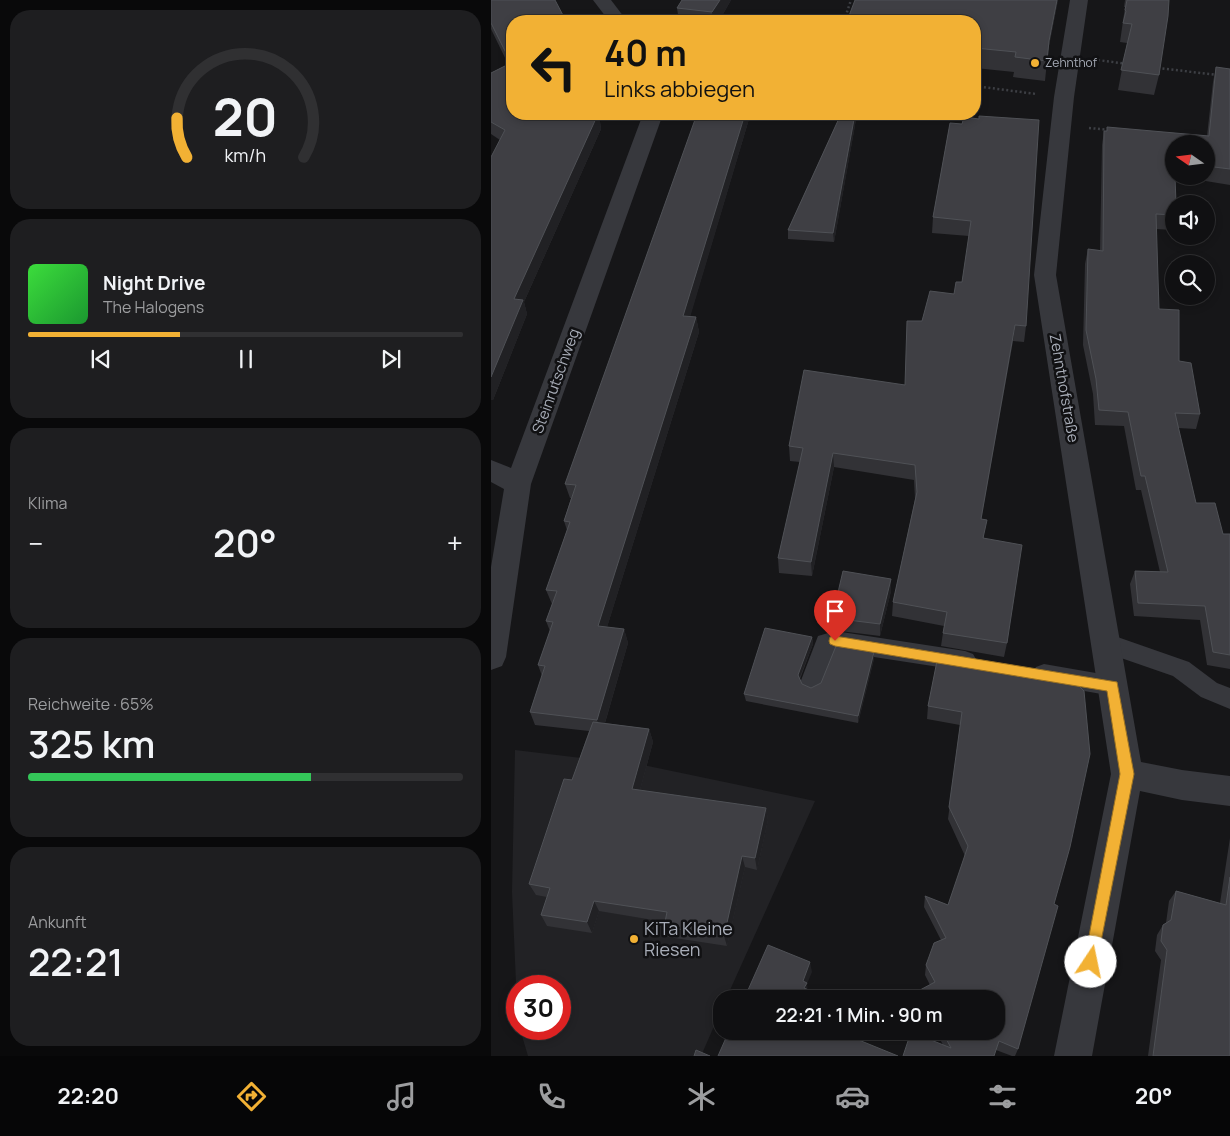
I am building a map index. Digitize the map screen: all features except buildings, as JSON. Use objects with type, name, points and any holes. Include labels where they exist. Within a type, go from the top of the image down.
[{"type":"street","points":[[602,0],[614,15]]},
{"type":"street","name":"Zehnthofstraße","points":[[1073,1056],[1127,774],[1045,276],[1064,97],[1079,0]]},
{"type":"street","name":"Steinrutschweg","points":[[491,658],[518,484],[651,120]]},
{"type":"street","points":[[491,470],[518,484]]},
{"type":"street","points":[[1127,774],[1183,785],[1230,791]]},
{"type":"lane","points":[[812,683],[826,643],[835,641],[985,664]]},
{"type":"lane","points":[[1106,643],[1181,669],[1209,690],[1230,699]]},
{"type":"lane","points":[[1022,670],[1113,686]]},
{"type":"path","points":[[846,15],[851,0]]},
{"type":"path","points":[[1070,56],[1136,65]]},
{"type":"path","points":[[1155,67],[1220,76]]},
{"type":"path","points":[[981,87],[1064,97]]},
{"type":"path","points":[[1061,126],[1110,130]]},
{"type":"shaded area","name":"KiTa Kleine Riesen","points":[[515,750],[648,766],[815,801],[730,990],[713,990],[713,1029],[701,1056],[528,1056],[523,1040],[571,1040],[571,975],[516,975],[512,892]]},
{"type":"place","name":"Zehnthof","points":[[1035,63]]},
{"type":"place","name":"KiTa Kleine Riesen","points":[[634,939]]},
{"type":"route","points":[[835,641],[1113,686],[1127,774],[1091,962]]}]
